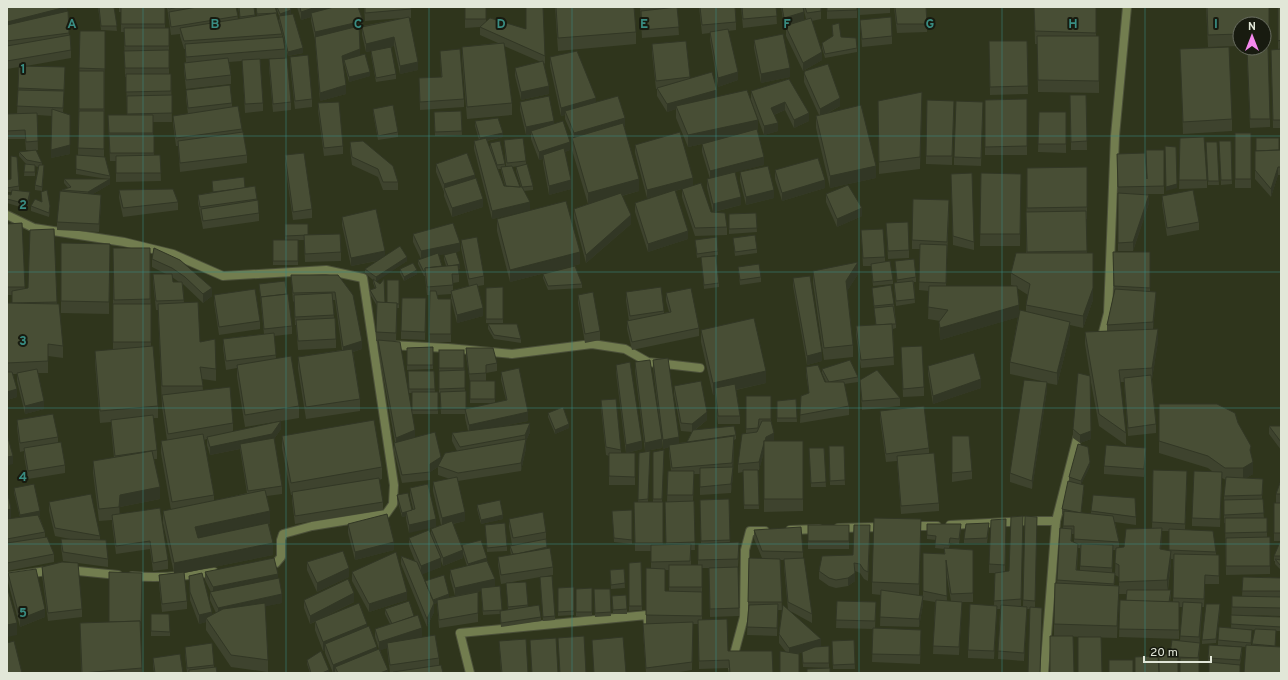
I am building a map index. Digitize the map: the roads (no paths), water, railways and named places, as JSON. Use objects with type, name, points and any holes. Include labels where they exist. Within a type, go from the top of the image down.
[{"type":"street","points":[[1099,349],[1108,313],[1115,136],[1127,7]]},
{"type":"street","points":[[7,215],[34,228],[124,242],[173,254],[223,276],[326,270],[363,278],[394,485],[393,504],[386,514],[312,526],[283,534],[281,540],[281,557],[276,563],[253,566]]},
{"type":"street","points":[[373,344],[448,348],[512,354],[592,344],[625,349],[648,362],[700,368]]},
{"type":"street","points":[[1044,673],[1056,521],[1081,422]]},
{"type":"street","points":[[734,673],[732,662],[744,617],[745,550],[750,531],[1056,521]]},
{"type":"street","points":[[7,578],[58,569],[153,578],[193,576],[223,571]]},
{"type":"street","points":[[470,673],[460,633],[647,615],[649,629]]}]
